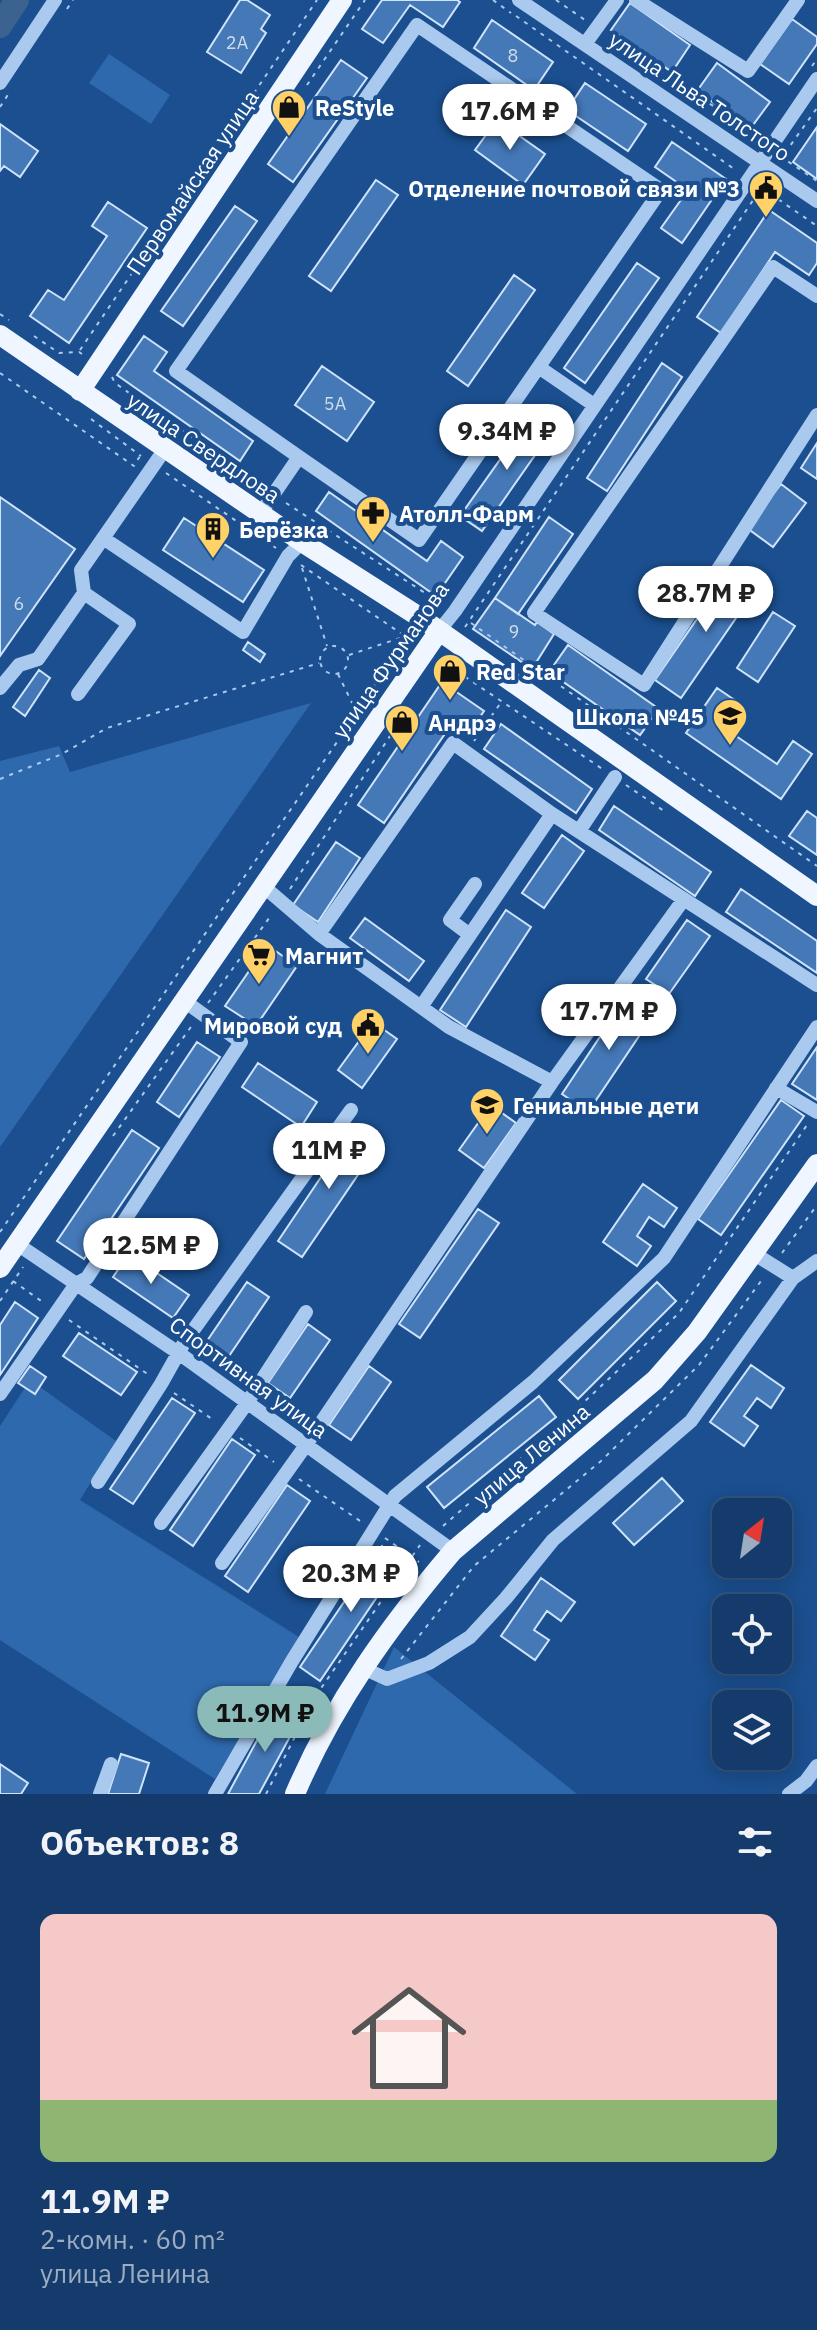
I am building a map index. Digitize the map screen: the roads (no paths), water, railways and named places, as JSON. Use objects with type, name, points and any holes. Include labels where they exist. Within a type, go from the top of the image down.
[{"type":"main road","name":"Первомайская улица","points":[[80,391],[342,0]]},
{"type":"main road","name":"улица Свердлова","points":[[0,335],[80,391],[159,456],[260,514],[295,549],[439,631],[817,896]]},
{"type":"main road","name":"улица Фурманова","points":[[0,1268],[24,1249],[183,1000],[439,631]]},
{"type":"main road","name":"улица Ленина","points":[[295,1794],[314,1750],[363,1668],[402,1613],[453,1551],[655,1380],[697,1332],[817,1164]]},
{"type":"street","points":[[0,83],[55,0]]},
{"type":"street","name":"улица Льва Толстого","points":[[519,0],[817,201]]},
{"type":"street","points":[[585,44],[617,0]]},
{"type":"street","points":[[636,0],[748,71],[798,0]]},
{"type":"street","points":[[417,25],[661,190],[419,540],[299,457],[176,371],[417,25]]},
{"type":"street","name":"улица Фурманова","points":[[439,631],[748,179],[766,166],[770,145],[817,79]]},
{"type":"street","points":[[815,290],[773,267],[534,613],[644,685],[817,415]]},
{"type":"street","points":[[540,368],[594,405]]},
{"type":"street","points":[[0,688],[19,665],[38,659],[84,593],[81,570],[159,456]]},
{"type":"street","points":[[260,514],[299,457]]},
{"type":"street","points":[[103,538],[243,632],[295,549]]},
{"type":"street","points":[[78,694],[129,624],[84,593]]},
{"type":"street","points":[[319,934],[453,743],[552,814],[817,985]]},
{"type":"street","points":[[579,831],[615,777]]},
{"type":"street","points":[[421,1007],[552,814]]},
{"type":"street","points":[[470,935],[450,920],[475,884]]},
{"type":"street","points":[[262,885],[319,934],[449,1027],[552,1082]]},
{"type":"street","points":[[222,1563],[306,1445],[552,1082],[684,899]]},
{"type":"street","points":[[0,1394],[76,1284],[87,1278],[241,1042],[183,1000]]},
{"type":"street","points":[[215,1794],[292,1661],[395,1496],[533,1382],[664,1258],[817,1027]]},
{"type":"street","points":[[776,1088],[817,1112]]},
{"type":"street","points":[[98,1482],[184,1343],[351,1110]]},
{"type":"street","name":"Спортивная улица","points":[[24,1249],[180,1354],[453,1551]]},
{"type":"street","points":[[753,1253],[793,1278]]},
{"type":"street","points":[[363,1668],[387,1679],[429,1663],[470,1637],[553,1540],[691,1421],[793,1278],[817,1261]]},
{"type":"street","points":[[161,1523],[247,1403],[306,1312]]},
{"type":"street","points":[[100,1794],[111,1764]]},
{"type":"street","points":[[789,1794],[806,1781],[817,1766]]},
{"type":"waterway","points":[[0,26],[17,0]]},
{"type":"place","name":"ReStyle","points":[[289,138]]},
{"type":"place","name":"Отделение почтовой связи №3","points":[[766,219]]},
{"type":"place","name":"Атолл-Фарм","points":[[373,544]]},
{"type":"place","name":"Берёзка","points":[[213,560]]},
{"type":"place","name":"Red Star","points":[[450,702]]},
{"type":"place","name":"Школа №45","points":[[730,747]]},
{"type":"place","name":"Андрэ","points":[[402,753]]},
{"type":"place","name":"Магнит","points":[[259,986]]},
{"type":"place","name":"Мировой суд","points":[[368,1056]]},
{"type":"place","name":"Гениальные дети","points":[[487,1136]]}]
